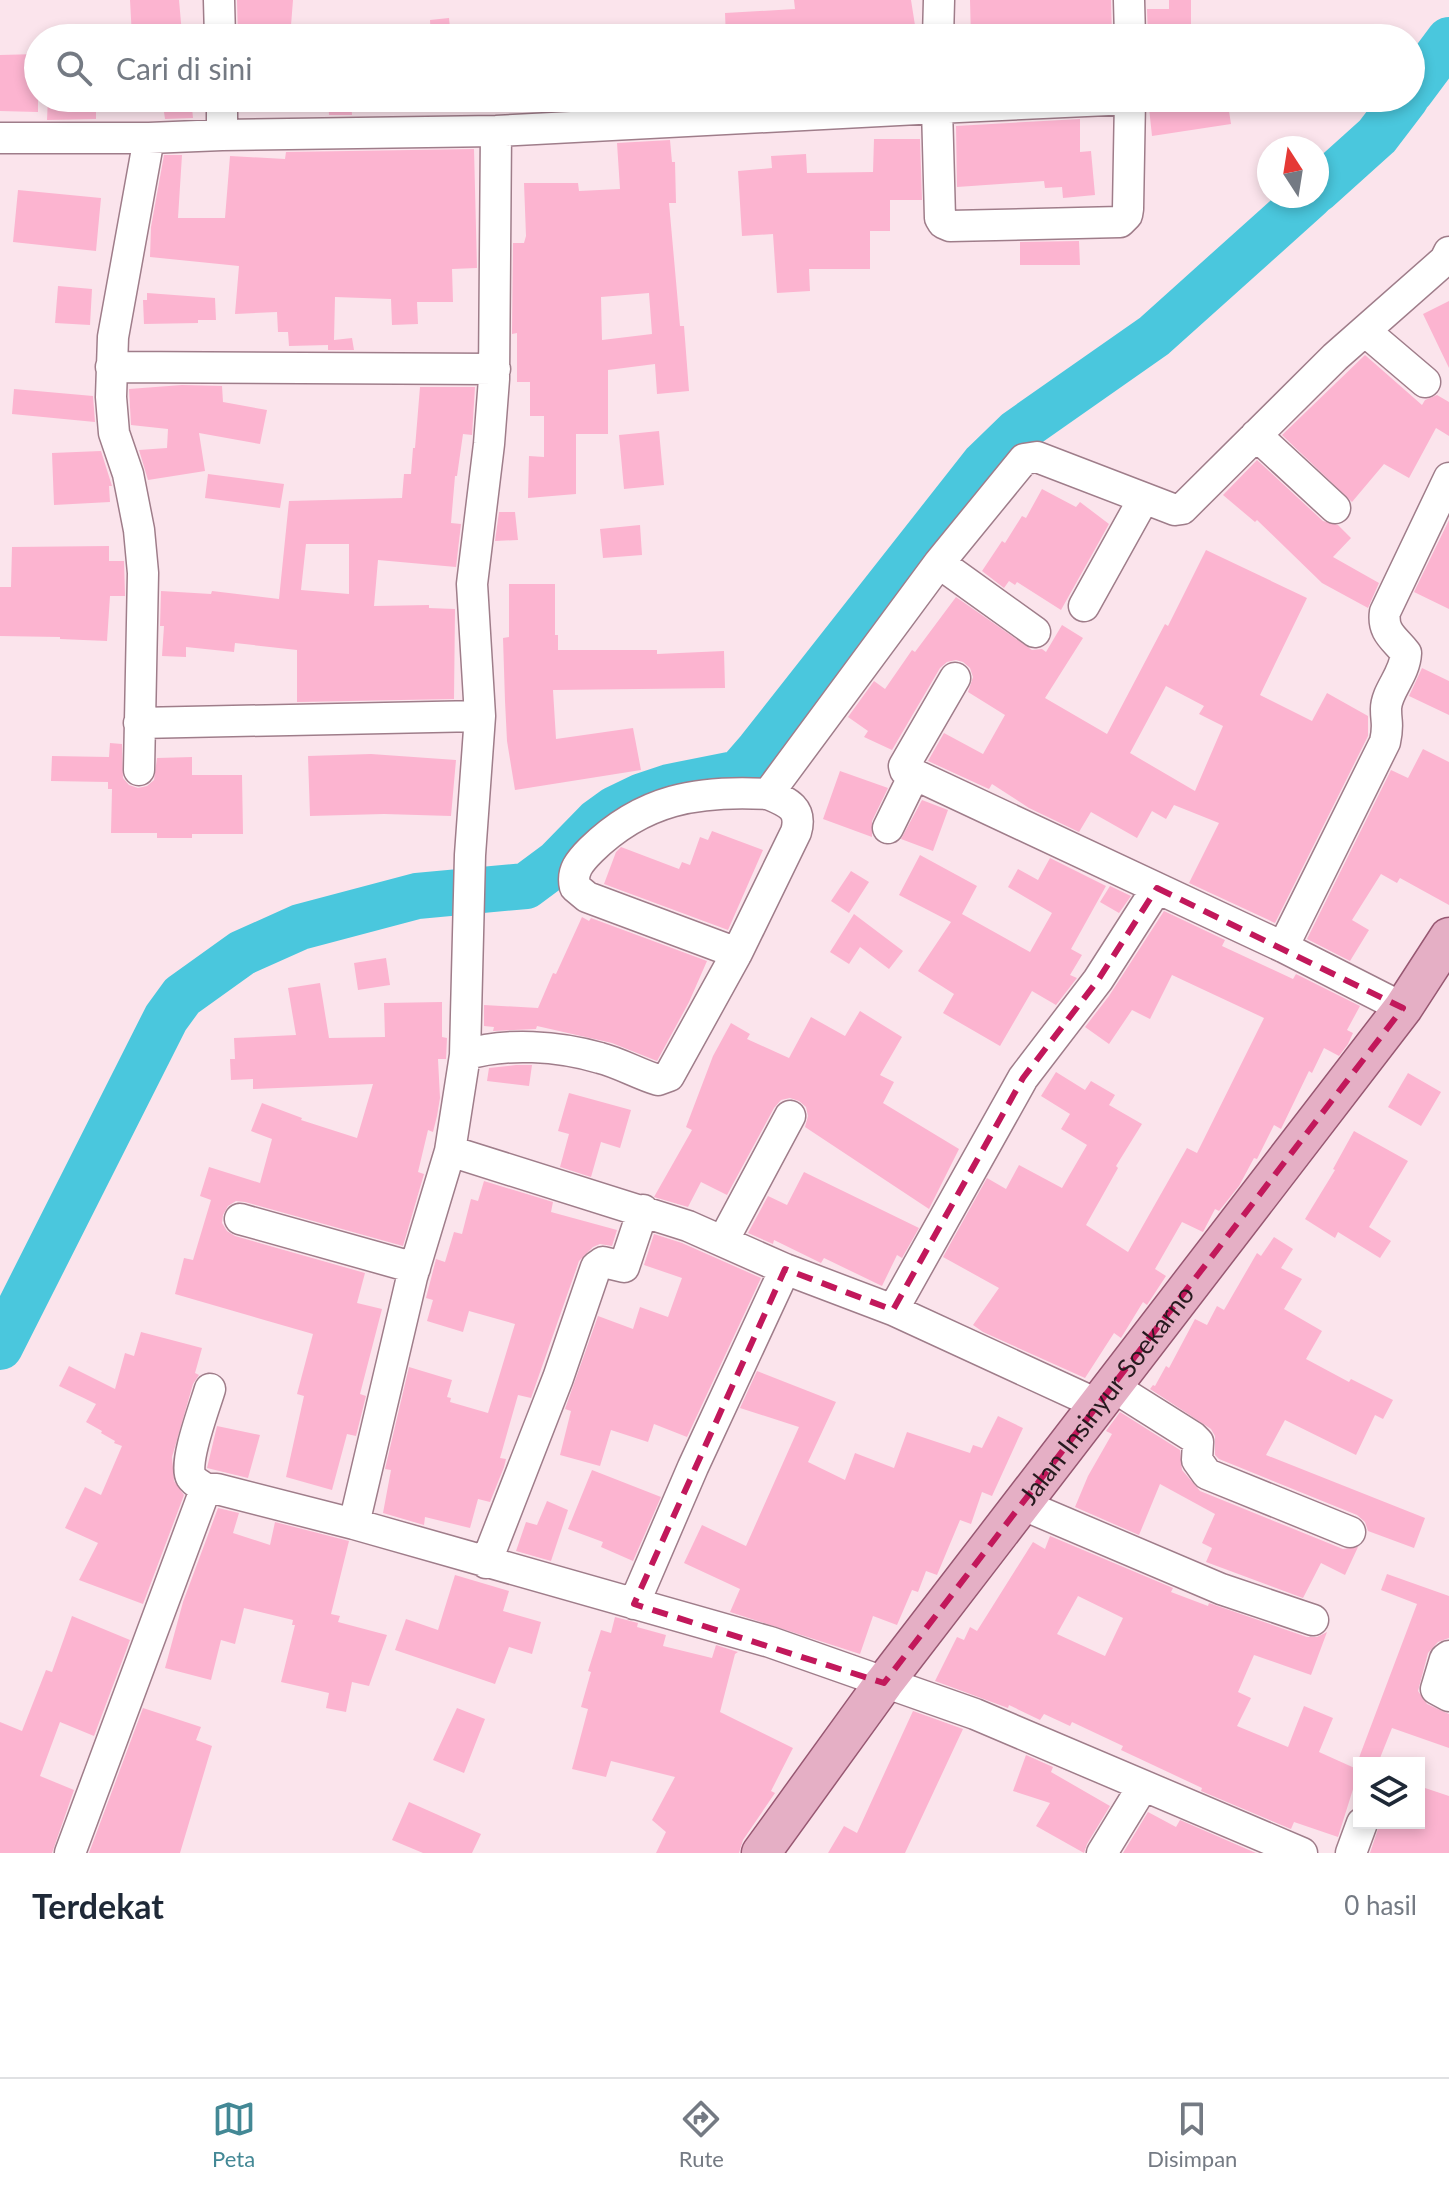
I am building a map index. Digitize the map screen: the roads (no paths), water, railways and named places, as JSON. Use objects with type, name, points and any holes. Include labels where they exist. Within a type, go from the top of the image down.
[{"type":"main road","name":"Jalan Insinyur Soekarno","points":[[761,1853],[884,1683],[1403,1008],[1449,937]]},
{"type":"street","points":[[219,0],[220,24]]},
{"type":"street","points":[[938,24],[939,0]]},
{"type":"street","points":[[1129,0],[1130,24]]},
{"type":"street","points":[[222,112],[222,135]]},
{"type":"street","points":[[0,138],[496,131],[795,112]]},
{"type":"street","points":[[937,112],[940,218],[950,226],[1116,224],[1124,220],[1128,209],[1130,112]]},
{"type":"street","points":[[354,1524],[415,1268],[450,1151],[465,1055],[470,855],[480,716],[472,584],[495,369],[496,131]]},
{"type":"street","points":[[139,770],[143,573],[139,530],[128,474],[114,433],[111,367],[113,337],[149,138]]},
{"type":"street","points":[[768,794],[939,563],[1024,459],[1030,456],[1175,510],[1182,509],[1365,331],[1445,260],[1449,252]]},
{"type":"street","points":[[1365,331],[1425,382]]},
{"type":"street","points":[[111,367],[495,369]]},
{"type":"street","points":[[1256,435],[1335,508]]},
{"type":"street","points":[[1283,947],[1385,742],[1389,725],[1385,707],[1406,666],[1406,653],[1387,634],[1383,623],[1385,612],[1449,478]]},
{"type":"street","points":[[1084,606],[1144,498]]},
{"type":"street","points":[[939,563],[1035,632]]},
{"type":"street","points":[[955,678],[904,766],[905,770],[1283,947],[1403,1008]]},
{"type":"street","points":[[139,723],[480,716]]},
{"type":"street","points":[[888,828],[914,775]]},
{"type":"street","points":[[465,1055],[500,1049],[553,1049],[599,1057],[658,1080],[666,1078],[737,953],[798,825],[798,817],[791,804],[768,794],[710,792],[657,805],[604,837],[581,861],[573,876],[575,887],[587,897],[737,953]]},
{"type":"street","points":[[893,1310],[1023,1078],[1098,980],[1157,888]]},
{"type":"street","points":[[723,1241],[790,1116]]},
{"type":"street","points":[[450,1151],[643,1210],[893,1310],[1018,1369],[1104,1395],[1193,1437],[1198,1442],[1197,1460],[1207,1474],[1350,1532]]},
{"type":"street","points":[[486,1563],[558,1378],[596,1267],[603,1262],[624,1267],[643,1210]]},
{"type":"street","points":[[240,1219],[415,1268]]},
{"type":"street","points":[[634,1604],[693,1467],[785,1269]]},
{"type":"street","points":[[210,1389],[191,1453],[189,1472],[192,1479],[206,1489],[217,1489],[354,1524],[770,1642],[975,1714],[1302,1853]]},
{"type":"street","points":[[70,1853],[206,1489]]},
{"type":"street","points":[[1021,1504],[1221,1589],[1313,1620]]},
{"type":"street","points":[[1449,1656],[1445,1659],[1436,1689],[1449,1696]]},
{"type":"street","points":[[1102,1853],[1143,1786]]},
{"type":"street","points":[[1351,1853],[1360,1829]]},
{"type":"waterway","points":[[1425,72],[1449,40]]},
{"type":"waterway","points":[[1329,179],[1377,136],[1395,112]]},
{"type":"waterway","points":[[0,1347],[166,1018],[182,996],[242,953],[300,927],[417,896],[526,886],[557,863],[597,822],[615,809],[669,787],[739,773],[984,464],[1017,432],[1154,336],[1297,208]]}]
